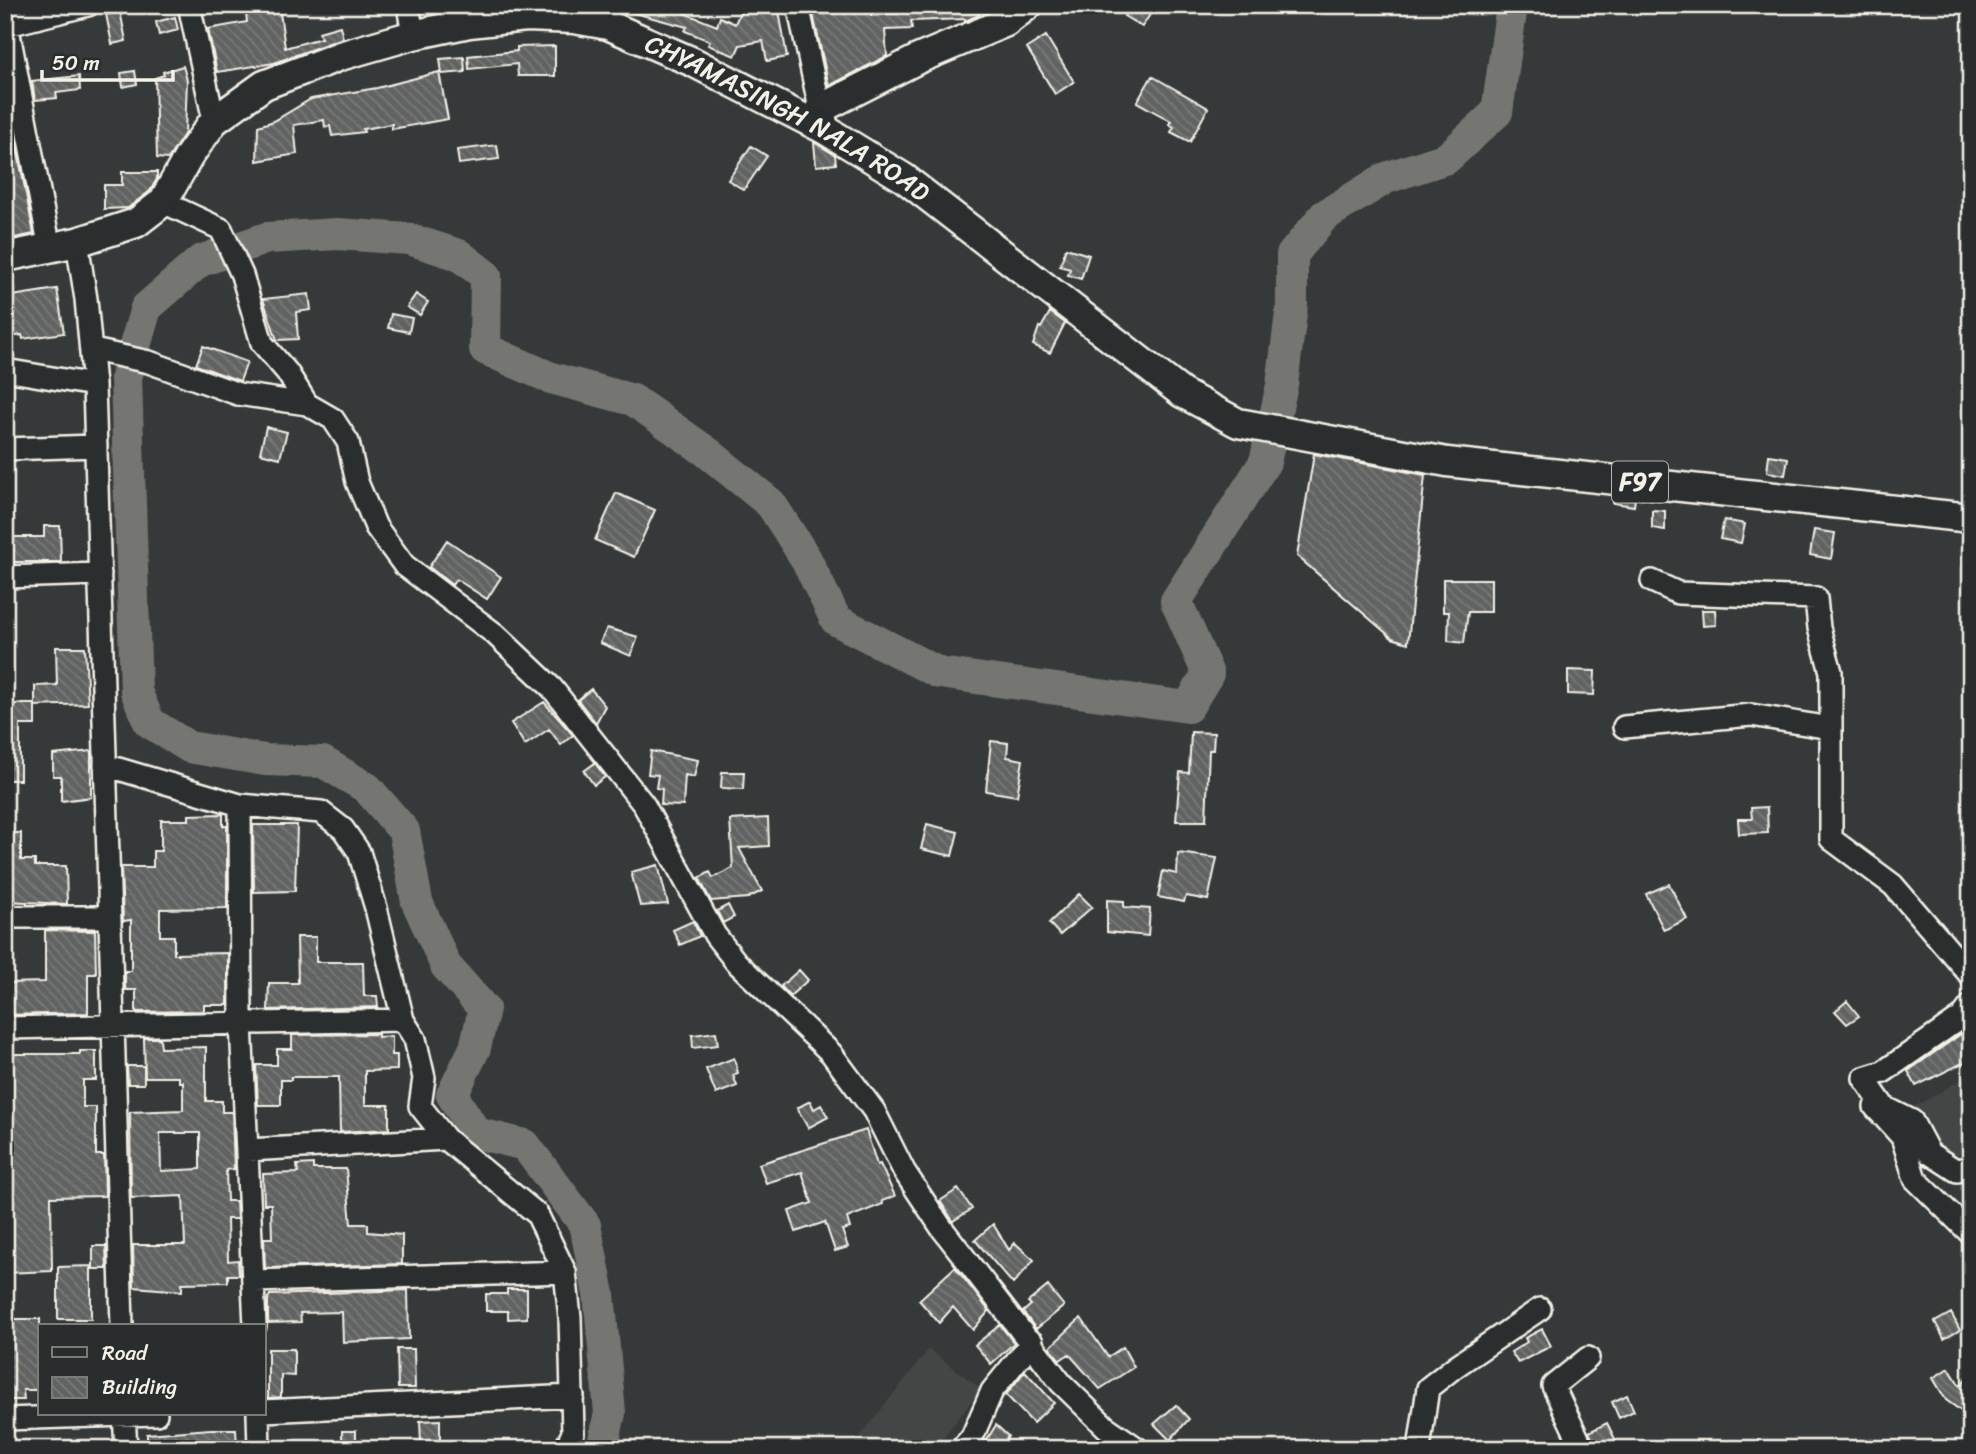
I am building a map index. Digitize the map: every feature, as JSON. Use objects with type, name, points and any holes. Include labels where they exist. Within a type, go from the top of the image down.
[{"type":"main road","points":[[822,119],[918,59],[1006,22],[1028,5]]},
{"type":"main road","name":"CHYAMASINGH NALA ROAD","points":[[5,257],[63,246],[136,223],[163,202],[189,156],[214,121],[264,85],[340,56],[413,35],[469,23],[527,18],[574,19],[608,25],[822,119],[905,178],[1182,393],[1238,423],[1447,462],[1971,518]]},
{"type":"street","points":[[88,5],[6,19],[63,246],[100,351],[94,385],[122,1324]]},
{"type":"street","points":[[189,5],[214,121]]},
{"type":"street","points":[[408,5],[413,35]]},
{"type":"street","points":[[798,5],[822,119]]},
{"type":"street","points":[[163,202],[221,229],[242,275],[262,343],[287,372],[307,404]]},
{"type":"street","points":[[100,351],[149,362],[238,394],[307,404],[334,419],[348,442],[357,482],[376,527],[404,565],[495,634],[552,688],[645,805],[715,934],[744,971],[831,1053],[874,1111],[904,1171],[941,1227],[1061,1383],[1106,1427],[1138,1449]]},
{"type":"street","points":[[5,370],[94,385]]},
{"type":"street","points":[[5,449],[96,446]]},
{"type":"street","points":[[5,577],[100,574]]},
{"type":"street","points":[[1652,581],[1678,593],[1816,598],[1819,628],[1832,672],[1831,839],[1893,885],[1971,976]]},
{"type":"street","points":[[1624,727],[1751,715],[1830,728]]},
{"type":"street","points":[[105,765],[240,805],[321,812],[343,829],[359,852],[376,908],[402,1020],[415,1040],[424,1078],[420,1106],[446,1139],[537,1214],[565,1272],[573,1396],[573,1433],[565,1449]]},
{"type":"street","points":[[240,805],[241,1023],[255,1324]]},
{"type":"street","points":[[5,917],[108,917]]},
{"type":"street","points":[[1864,1078],[1883,1072],[1962,1017],[1971,1005]]},
{"type":"street","points":[[5,1028],[402,1020]]},
{"type":"street","points":[[1864,1078],[1884,1107],[1912,1121],[1929,1153],[1957,1171],[1971,1166]]},
{"type":"street","points":[[1864,1078],[1872,1103],[1902,1137],[1915,1179],[1971,1234]]},
{"type":"street","points":[[248,1150],[446,1139]]},
{"type":"street","points":[[254,1281],[565,1272]]},
{"type":"street","points":[[1419,1449],[1428,1388],[1540,1309]]},
{"type":"street","points":[[961,1449],[971,1437],[992,1391],[1032,1342]]},
{"type":"street","points":[[1583,1449],[1553,1386],[1588,1358]]},
{"type":"street","points":[[266,1410],[573,1396]]},
{"type":"street","points":[[5,1419],[76,1416]]},
{"type":"street","points":[[124,1416],[126,1449]]},
{"type":"street","points":[[258,1416],[259,1449]]},
{"type":"shaded area","points":[[1971,1074],[1971,1147],[1933,1169],[1902,1114]]},
{"type":"shaded area","points":[[929,1349],[981,1389],[934,1449],[850,1449]]},
{"type":"building","points":[[245,5],[279,5],[285,48],[321,38],[319,32],[340,26],[343,38],[274,63],[217,72],[208,29],[247,22]]},
{"type":"building","points":[[623,5],[664,5],[717,26],[720,17],[735,24],[743,5],[778,5],[787,57],[767,61],[763,41],[740,45],[735,56],[708,45],[710,41],[685,31],[687,27],[623,10]]},
{"type":"building","points":[[811,5],[852,5],[853,11],[871,10],[871,16],[900,13],[899,5],[978,5],[979,15],[965,21],[911,21],[912,29],[885,30],[887,56],[829,86]]},
{"type":"building","points":[[1130,5],[1156,5],[1142,27],[1124,16]]},
{"type":"building","points":[[120,11],[126,41],[112,44],[106,14]]},
{"type":"building","points":[[175,17],[178,30],[159,35],[156,22]]},
{"type":"building","points":[[1046,36],[1074,82],[1055,94],[1027,48]]},
{"type":"building","points":[[555,46],[555,76],[518,76],[517,64],[469,69],[468,56],[517,51],[517,47]]},
{"type":"building","points":[[464,57],[465,72],[442,74],[440,59]]},
{"type":"building","points":[[183,66],[187,80],[185,133],[168,159],[157,158],[155,78],[164,75],[163,72]]},
{"type":"building","points":[[135,71],[137,84],[123,87],[121,73]]},
{"type":"building","points":[[439,72],[448,119],[392,129],[392,124],[363,129],[364,132],[332,136],[330,126],[325,127],[324,120],[294,125],[297,154],[257,161],[258,126],[274,121],[311,99],[377,88]]},
{"type":"building","points":[[79,76],[80,90],[56,93],[57,98],[35,100],[32,81]]},
{"type":"building","points":[[1152,76],[1208,108],[1190,142],[1171,132],[1174,127],[1169,124],[1171,121],[1137,102]]},
{"type":"building","points":[[12,123],[34,234],[5,240],[5,124]]},
{"type":"building","points":[[814,142],[835,155],[836,164],[816,166]]},
{"type":"building","points":[[497,145],[499,159],[459,164],[457,150]]},
{"type":"building","points":[[751,146],[767,156],[744,190],[728,180]]},
{"type":"building","points":[[122,172],[157,172],[157,179],[150,191],[128,208],[104,209],[104,185],[122,185]]},
{"type":"building","points":[[1066,248],[1089,255],[1081,279],[1068,275],[1070,269],[1060,266]]},
{"type":"building","points":[[57,289],[64,333],[23,339],[22,335],[5,338],[5,297]]},
{"type":"building","points":[[309,294],[311,310],[296,312],[298,339],[277,340],[263,299]]},
{"type":"building","points":[[416,294],[428,302],[420,315],[407,307]]},
{"type":"building","points":[[1050,312],[1065,323],[1050,353],[1033,345],[1039,327],[1041,328]]},
{"type":"building","points":[[391,314],[412,318],[409,332],[388,328]]},
{"type":"building","points":[[203,346],[247,362],[240,381],[196,365]]},
{"type":"building","points":[[266,427],[287,432],[280,458],[260,453]]},
{"type":"building","points":[[1314,454],[1425,475],[1408,643],[1392,638],[1297,556]]},
{"type":"building","points":[[1769,455],[1788,458],[1785,475],[1767,472]]},
{"type":"building","points":[[616,493],[655,510],[634,557],[595,540]]},
{"type":"building","points":[[1614,497],[1635,499],[1634,506],[1613,503]]},
{"type":"building","points":[[1652,510],[1665,511],[1665,530],[1652,528]]},
{"type":"building","points":[[1724,520],[1745,524],[1741,543],[1720,539]]},
{"type":"building","points":[[44,526],[60,526],[61,562],[5,562],[5,537],[44,537]]},
{"type":"building","points":[[1814,530],[1835,533],[1831,559],[1810,555]]},
{"type":"building","points":[[447,540],[501,577],[487,599],[456,579],[452,585],[429,567]]},
{"type":"building","points":[[1443,579],[1491,579],[1491,612],[1468,612],[1464,643],[1448,641],[1449,612],[1443,612]]},
{"type":"building","points":[[1702,610],[1715,610],[1716,625],[1703,626]]},
{"type":"building","points":[[607,628],[638,637],[631,656],[600,643]]},
{"type":"building","points":[[56,647],[85,647],[88,704],[35,706],[35,686],[57,685]]},
{"type":"building","points":[[1568,670],[1595,671],[1594,695],[1568,694]]},
{"type":"building","points":[[591,689],[605,706],[596,723],[578,700]]},
{"type":"building","points":[[544,702],[573,735],[561,745],[549,729],[525,745],[511,723]]},
{"type":"building","points":[[5,704],[35,704],[35,725],[20,725],[20,780],[5,780]]},
{"type":"building","points":[[1191,732],[1214,733],[1213,750],[1209,750],[1206,821],[1176,821],[1180,772],[1189,773]]},
{"type":"building","points":[[991,741],[1008,743],[1007,757],[1023,760],[1017,796],[986,791]]},
{"type":"building","points":[[91,751],[91,797],[61,801],[61,776],[53,776],[53,755]]},
{"type":"building","points":[[651,751],[698,760],[694,777],[685,775],[683,806],[661,805],[662,789],[656,788],[658,775],[648,774]]},
{"type":"building","points":[[595,763],[605,777],[594,785],[584,771]]},
{"type":"building","points":[[722,772],[744,772],[743,789],[721,788]]},
{"type":"building","points":[[1767,807],[1768,833],[1739,834],[1738,819],[1752,819],[1751,808]]},
{"type":"building","points":[[223,814],[223,826],[227,826],[227,908],[160,909],[160,936],[174,936],[174,954],[228,953],[228,1005],[204,1005],[204,1011],[136,1012],[136,990],[125,990],[125,971],[131,971],[131,920],[123,921],[121,867],[153,867],[153,851],[161,851],[161,820],[189,820],[189,815]]},
{"type":"building","points":[[768,818],[769,846],[739,848],[762,891],[748,898],[711,901],[699,878],[710,872],[713,878],[733,868],[730,820]]},
{"type":"building","points":[[927,824],[958,832],[952,856],[921,849]]},
{"type":"building","points":[[253,825],[297,825],[295,891],[254,892]]},
{"type":"building","points":[[5,833],[21,833],[21,860],[35,860],[35,866],[66,866],[67,904],[5,901]]},
{"type":"building","points":[[1178,853],[1217,858],[1208,900],[1186,896],[1184,902],[1158,897],[1163,871],[1177,874]]},
{"type":"building","points":[[658,865],[668,904],[640,906],[631,872]]},
{"type":"building","points":[[1669,884],[1687,919],[1664,930],[1646,894]]},
{"type":"building","points":[[1079,894],[1092,907],[1060,935],[1049,923]]},
{"type":"building","points":[[1107,900],[1124,901],[1124,907],[1150,909],[1148,936],[1107,932]]},
{"type":"building","points":[[728,905],[734,917],[723,923],[717,911]]},
{"type":"building","points":[[693,921],[700,936],[680,945],[673,930]]},
{"type":"building","points":[[45,930],[95,931],[96,974],[88,974],[88,1013],[5,1015],[5,983],[45,982]]},
{"type":"building","points":[[297,937],[316,937],[316,962],[363,962],[364,996],[377,996],[378,1007],[268,1010],[269,983],[298,983]]},
{"type":"building","points":[[799,970],[808,980],[790,996],[781,986]]},
{"type":"building","points":[[1847,1001],[1859,1016],[1847,1024],[1835,1011]]},
{"type":"building","points":[[1971,1027],[1971,1059],[1916,1086],[1908,1071]]},
{"type":"building","points":[[716,1032],[718,1045],[693,1048],[692,1035]]},
{"type":"building","points":[[378,1034],[378,1037],[392,1036],[392,1055],[397,1055],[397,1070],[365,1071],[365,1105],[389,1105],[389,1129],[340,1132],[339,1077],[291,1077],[291,1080],[281,1080],[281,1105],[258,1105],[256,1065],[277,1065],[277,1049],[292,1049],[292,1035]]},
{"type":"building","points":[[144,1038],[160,1038],[161,1048],[206,1047],[206,1101],[222,1101],[222,1112],[232,1112],[234,1169],[226,1170],[227,1201],[236,1201],[237,1219],[227,1219],[228,1261],[238,1260],[239,1275],[228,1275],[228,1282],[182,1283],[182,1291],[134,1287],[133,1245],[185,1245],[183,1196],[131,1196],[130,1112],[183,1110],[183,1082],[179,1082],[179,1077],[145,1077]],"holes":[[[160,1133],[200,1133],[200,1169],[161,1171]]]},
{"type":"building","points":[[80,1051],[96,1051],[96,1080],[83,1080],[83,1107],[96,1107],[96,1155],[104,1155],[105,1196],[51,1197],[52,1271],[5,1273],[5,1260],[8,1260],[5,1054],[80,1054]]},
{"type":"building","points":[[734,1058],[738,1073],[733,1075],[737,1086],[716,1094],[706,1069]]},
{"type":"building","points":[[127,1066],[144,1066],[144,1084],[128,1084]]},
{"type":"building","points":[[810,1101],[814,1109],[821,1105],[828,1117],[808,1128],[797,1108]]},
{"type":"building","points":[[866,1130],[877,1165],[880,1164],[895,1196],[882,1201],[883,1204],[847,1218],[850,1228],[842,1230],[848,1247],[835,1251],[825,1222],[796,1232],[789,1211],[812,1203],[802,1172],[766,1183],[759,1164]]},
{"type":"building","points":[[313,1164],[313,1169],[346,1169],[351,1224],[368,1224],[368,1232],[402,1235],[402,1264],[265,1268],[264,1238],[272,1238],[271,1204],[264,1204],[263,1174],[298,1173],[297,1165]]},
{"type":"building","points":[[958,1189],[972,1209],[953,1221],[940,1201]]},
{"type":"building","points":[[993,1224],[1009,1250],[1015,1243],[1034,1260],[1013,1284],[975,1240]]},
{"type":"building","points":[[93,1246],[106,1246],[107,1269],[93,1269]]},
{"type":"building","points":[[91,1266],[91,1319],[58,1319],[58,1267]]},
{"type":"building","points":[[955,1267],[989,1311],[973,1330],[953,1307],[939,1323],[919,1300]]},
{"type":"building","points":[[1048,1286],[1064,1306],[1036,1329],[1023,1312],[1031,1305],[1028,1302]]},
{"type":"building","points":[[507,1289],[527,1289],[527,1318],[508,1319],[508,1311],[486,1311],[486,1294],[507,1294]]},
{"type":"building","points":[[408,1290],[409,1339],[343,1342],[342,1312],[300,1313],[301,1322],[268,1323],[270,1295]]},
{"type":"building","points":[[1951,1313],[1960,1330],[1944,1339],[1935,1322]]},
{"type":"building","points":[[1081,1318],[1108,1357],[1123,1347],[1134,1367],[1100,1389],[1069,1354],[1060,1360],[1050,1347]]},
{"type":"building","points":[[5,1319],[40,1319],[38,1390],[23,1390],[24,1400],[5,1400],[5,1374],[9,1374],[9,1335],[5,1335]]},
{"type":"building","points":[[1000,1325],[1014,1343],[991,1364],[975,1345]]},
{"type":"building","points":[[1542,1329],[1551,1346],[1518,1363],[1511,1352],[1527,1342],[1525,1338]]},
{"type":"building","points":[[268,1349],[294,1349],[294,1376],[281,1375],[281,1397],[268,1398]]},
{"type":"building","points":[[397,1349],[414,1349],[415,1388],[398,1388]]},
{"type":"building","points":[[1949,1368],[1960,1386],[1971,1372],[1971,1418],[1946,1400],[1933,1378]]},
{"type":"building","points":[[1025,1371],[1054,1403],[1033,1423],[1006,1395]]},
{"type":"building","points":[[1627,1395],[1634,1411],[1619,1418],[1612,1402]]},
{"type":"building","points":[[1176,1405],[1189,1419],[1170,1440],[1154,1424]]},
{"type":"building","points":[[440,1420],[440,1442],[421,1443],[420,1421]]},
{"type":"building","points":[[1607,1423],[1620,1449],[1596,1449],[1589,1432]]},
{"type":"building","points":[[996,1425],[1008,1436],[1002,1449],[981,1449]]},
{"type":"building","points":[[236,1429],[237,1449],[147,1449],[147,1434]]},
{"type":"building","points":[[342,1431],[356,1431],[356,1449],[342,1449]]},
{"type":"waterway","points":[[602,1449],[610,1413],[599,1294],[585,1225],[525,1145],[476,1133],[452,1095],[475,1048],[484,1009],[446,966],[417,902],[404,831],[367,788],[323,762],[265,760],[189,747],[149,722],[136,691],[126,377],[146,308],[200,261],[267,238],[338,234],[409,239],[459,255],[486,276],[485,349],[551,378],[633,400],[707,452],[771,504],[806,559],[836,620],[939,673],[1188,707],[1208,674],[1176,601],[1265,462],[1282,385],[1292,305],[1292,255],[1324,216],[1386,178],[1447,158],[1497,112],[1512,5]]}]
